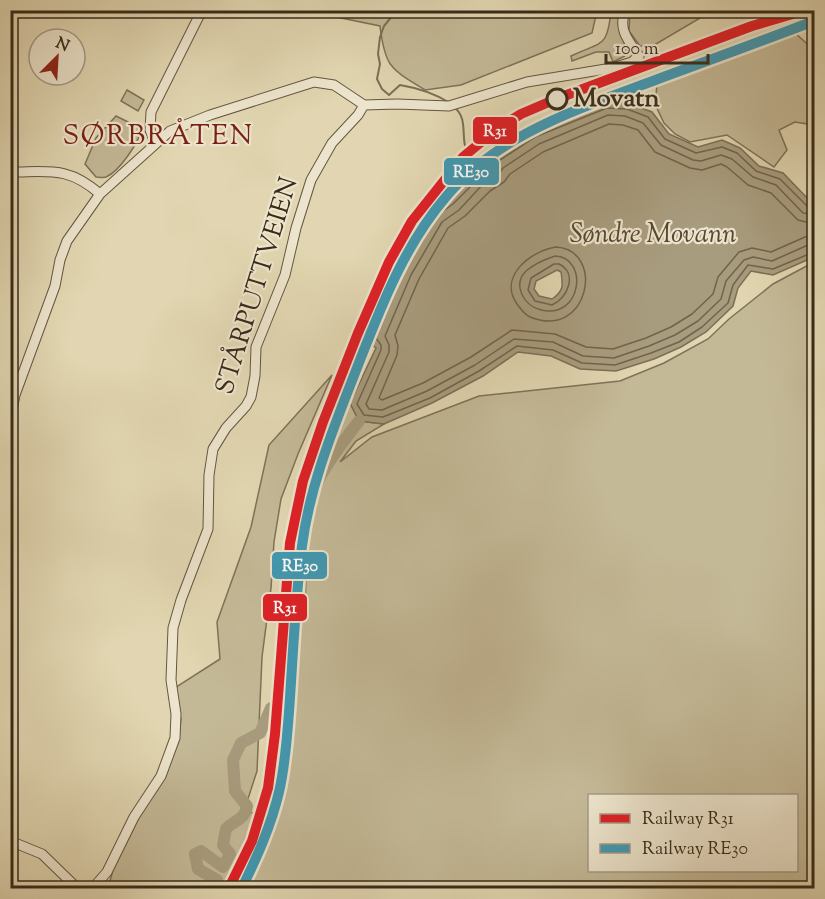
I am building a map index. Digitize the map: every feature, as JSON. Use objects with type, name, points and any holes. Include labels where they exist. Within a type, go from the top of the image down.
[{"type":"street","points":[[155,143],[150,130],[151,112],[202,10]]},
{"type":"street","points":[[10,420],[15,395],[55,286],[64,247],[75,226],[100,194],[170,131],[314,81],[334,85],[364,105],[452,105],[527,82],[612,68],[632,62],[639,56],[623,32],[622,21],[625,10]]},
{"type":"street","name":"STÅRPUTTVEIEN","points":[[93,888],[107,872],[134,817],[160,776],[175,738],[176,714],[171,671],[173,628],[208,529],[208,492],[213,449],[226,428],[251,397],[255,376],[256,347],[285,274],[297,222],[311,180],[332,142],[358,115],[364,105]]},
{"type":"street","points":[[10,172],[67,173],[82,179],[100,194]]},
{"type":"street","points":[[10,841],[42,854],[77,888]]},
{"type":"shaded area","points":[[597,10],[592,33],[461,85],[425,90],[397,72],[387,59],[380,26],[307,11]]},
{"type":"shaded area","points":[[630,10],[712,11],[651,47],[640,46],[629,31]]},
{"type":"shaded area","points":[[611,11],[619,11],[620,29],[627,52],[625,56],[613,62],[609,52],[596,52],[572,61],[571,56],[596,45],[605,38]]},
{"type":"shaded area","points":[[795,33],[814,50],[814,125],[795,122],[779,130],[787,150],[774,167],[727,135],[690,142],[675,134],[664,123],[655,104],[657,85],[686,68]]},
{"type":"shaded area","points":[[127,90],[144,100],[138,111],[121,101]]},
{"type":"shaded area","points":[[116,116],[142,129],[133,149],[117,169],[106,177],[96,177],[85,164],[96,138]]},
{"type":"shaded area","points":[[814,262],[814,888],[243,888],[263,851],[278,802],[286,751],[291,672],[307,575],[300,547],[306,510],[311,502],[306,508],[317,464],[350,403],[359,421],[384,424],[356,441],[340,462],[372,437],[479,396],[620,381],[664,363],[708,339],[773,284]]},
{"type":"shaded area","points":[[332,375],[281,499],[274,542],[262,657],[257,771],[245,808],[254,814],[237,864],[225,888],[108,888],[113,870],[179,736],[181,719],[173,689],[220,659],[217,622],[251,527],[269,445]]},
{"type":"water","name":"Søndre Movann","points":[[606,101],[628,103],[652,112],[669,134],[698,147],[722,140],[740,148],[759,166],[783,173],[810,201],[814,200],[814,257],[773,275],[751,271],[738,288],[733,306],[706,332],[654,359],[616,371],[580,369],[551,356],[518,352],[483,376],[432,403],[384,424],[359,421],[350,403],[376,348],[368,342],[399,268],[431,212],[449,200],[479,170],[473,160],[475,159],[484,168],[487,167],[491,159],[533,132]],"holes":[[[557,270],[561,272],[562,284],[559,293],[552,299],[539,296],[534,289],[536,281]]]},
{"type":"waterway","points":[[397,10],[384,26],[380,37],[378,54],[380,64],[377,79],[382,89],[389,95],[400,85],[407,86],[420,89],[450,103]]},
{"type":"waterway","points":[[454,107],[463,121],[466,150]]},
{"type":"waterway","points":[[282,703],[287,688],[301,586],[294,555],[297,533],[302,515],[318,481],[359,421]]},
{"type":"waterway","points":[[223,845],[226,829],[242,817],[247,806],[235,791],[233,760],[241,743],[260,733],[271,708]]},
{"type":"waterway","points":[[199,888],[212,886],[217,880],[198,869],[195,854],[201,851],[223,867],[230,854],[223,845]]},
{"type":"rail line","name":"R31","points":[[229,888],[252,841],[268,788],[275,734],[290,543],[303,481],[323,422],[358,333],[389,262],[412,221],[463,157],[497,129],[521,114],[752,26],[806,10]]},
{"type":"rail line","name":"RE30","points":[[242,888],[268,829],[283,773],[302,546],[311,498],[334,428],[368,339],[406,255],[418,235],[445,198],[466,175],[516,139],[571,112],[814,21]]},
{"type":"place","name":"Movatn","points":[[557,99]]},
{"type":"district","name":"SØRBRÅTEN","points":[[158,137]]}]
